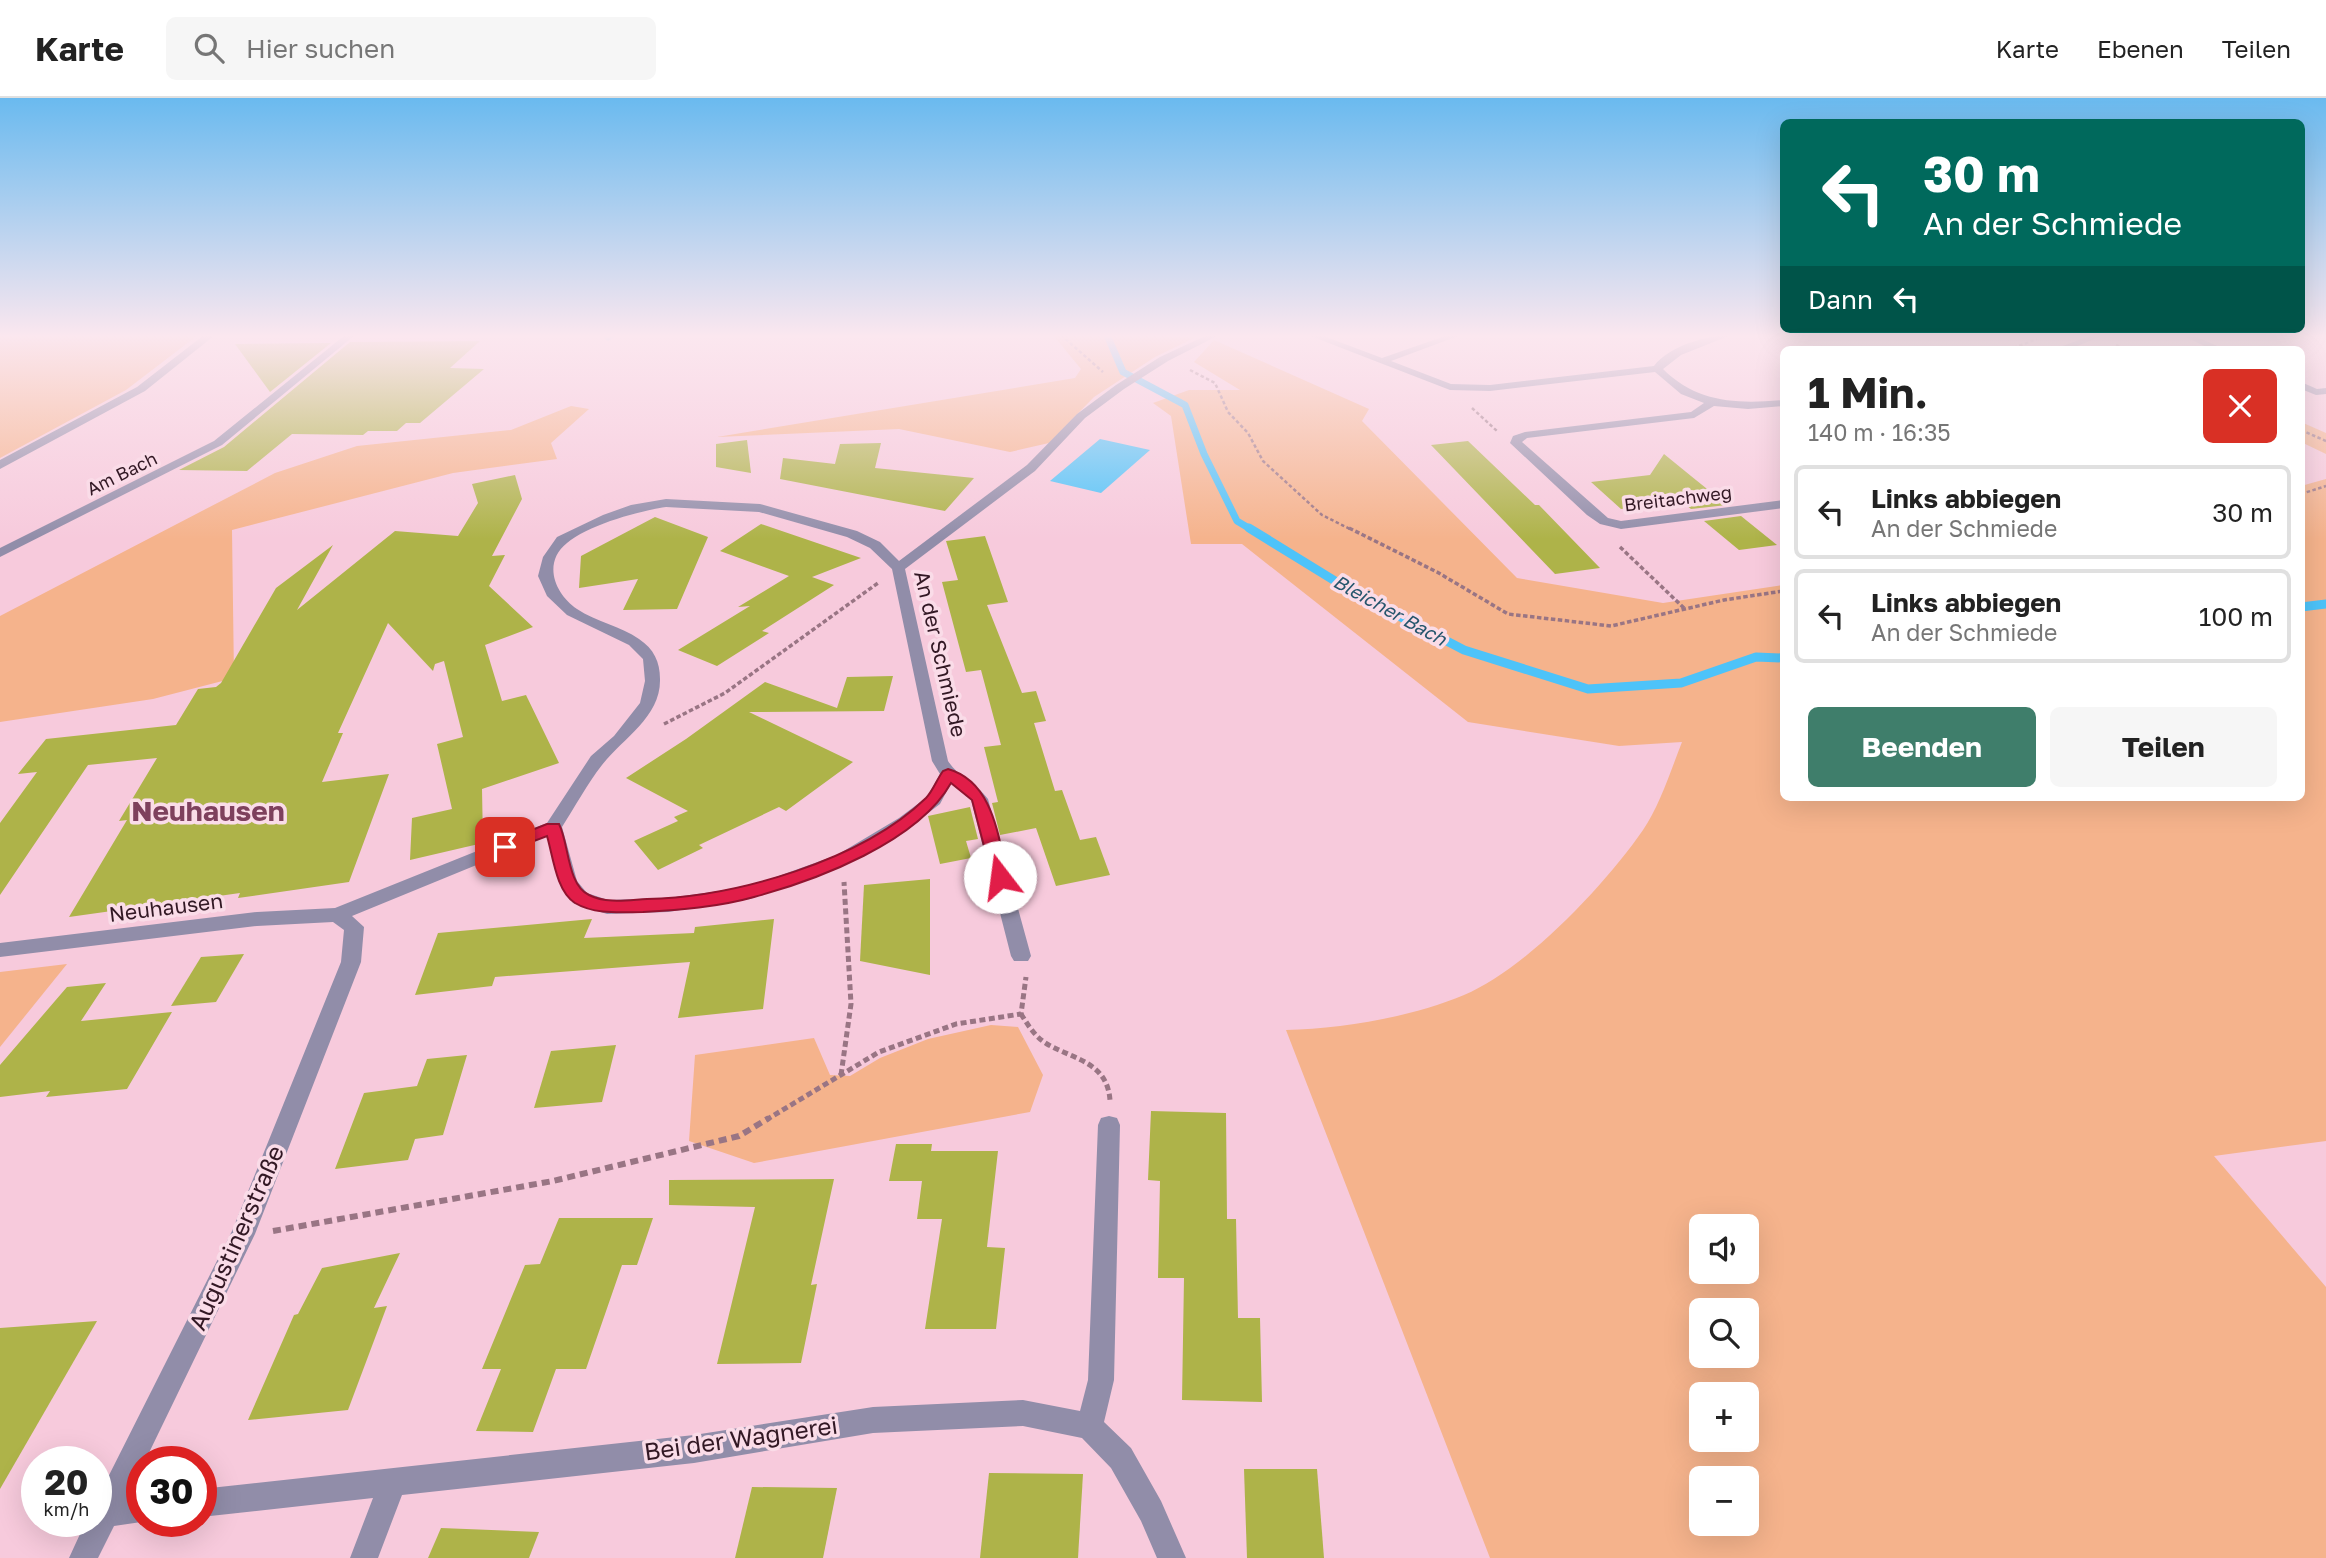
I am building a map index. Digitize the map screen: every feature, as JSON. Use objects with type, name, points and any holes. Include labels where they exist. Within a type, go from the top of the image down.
[{"type":"street","points":[[0,465],[115,403]]},
{"type":"street","name":"Am Bach","points":[[0,553],[218,443],[267,403]]},
{"type":"street","points":[[898,568],[1031,468],[1081,416],[1099,403]]},
{"type":"street","points":[[1517,438],[1694,415],[1710,404],[1744,407],[1780,403]]},
{"type":"street","name":"Breitachweg","points":[[1517,438],[1516,443],[1604,521],[1621,525],[1780,504]]},
{"type":"street","name":"An der Schmiede","points":[[553,827],[597,760],[620,738],[648,704],[653,681],[650,659],[634,642],[592,624],[572,612],[552,593],[545,576],[550,557],[562,540],[581,530],[635,508],[666,503],[712,503],[760,508],[829,526],[875,545],[898,568],[940,761],[948,774]]},
{"type":"street","points":[[337,915],[553,827],[568,881],[580,898],[607,907],[668,905],[750,892],[843,859],[905,822],[934,800],[948,774],[967,785],[979,799],[1021,956]]},
{"type":"street","name":"Neuhausen","points":[[0,950],[257,919],[337,915]]},
{"type":"street","name":"Augustinerstraße","points":[[112,1502],[243,1234],[351,962],[354,927],[337,915]]},
{"type":"street","points":[[1110,1125],[1101,1380],[1089,1426],[1121,1458],[1151,1511],[1171,1558]]},
{"type":"street","name":"Bei der Wagnerei","points":[[217,1501],[694,1449],[873,1420],[1023,1413],[1089,1426]]},
{"type":"street","points":[[364,1558],[393,1483]]},
{"type":"street","name":"Augustinerstraße","points":[[83,1558],[94,1537]]},
{"type":"path","points":[[1224,403],[1228,412],[1248,433],[1263,461],[1322,516],[1437,572],[1508,614],[1611,626],[1684,608],[1780,592]]},
{"type":"path","points":[[1467,403],[1498,432],[1517,438]]},
{"type":"path","points":[[2305,432],[2326,441]]},
{"type":"path","points":[[2305,493],[2326,486]]},
{"type":"path","points":[[1604,521],[1605,532],[1684,608]]},
{"type":"path","points":[[620,738],[678,719],[725,693],[898,568]]},
{"type":"path","points":[[840,1076],[850,1045],[850,982],[843,859]]},
{"type":"path","points":[[1021,956],[1026,975],[1021,1014],[1034,1034],[1095,1066],[1105,1075],[1111,1094],[1110,1125]]},
{"type":"path","points":[[290,1229],[553,1181],[739,1136],[880,1052],[911,1038],[956,1024],[1021,1014]]},
{"type":"shaded area","points":[[0,403],[102,403],[0,458]]},
{"type":"shaded area","points":[[922,403],[1088,403],[1049,443],[1010,452],[899,429],[717,437]]},
{"type":"shaded area","points":[[1153,403],[1356,403],[1369,409],[1362,421],[1517,578],[1663,603],[1780,585],[1780,801],[2305,801],[2305,485],[2326,479],[2326,1141],[2214,1156],[2326,1287],[2326,1558],[1490,1558],[1286,1030],[1353,1024],[1422,1010],[1464,995],[1488,983],[1512,966],[1562,924],[1627,852],[1655,810],[1682,742],[1619,746],[1468,722],[1242,544],[1191,544],[1171,416]]},
{"type":"shaded area","points":[[571,406],[589,409],[551,443],[557,459],[453,473],[232,530],[234,678],[153,699],[0,722],[0,616],[275,473],[357,446],[511,430]]},
{"type":"shaded area","points":[[2305,424],[2326,433],[2326,454],[2305,444]]},
{"type":"shaded area","points":[[67,964],[0,1047],[0,972]]},
{"type":"shaded area","points":[[991,1025],[1018,1027],[1043,1075],[1030,1112],[754,1163],[689,1141],[695,1055],[814,1038],[830,1075],[850,1076],[880,1058],[928,1039]]},
{"type":"water","points":[[1100,439],[1150,450],[1101,493],[1050,481]]},
{"type":"building","points":[[277,403],[444,403],[420,423],[406,423],[397,431],[368,431],[363,435],[292,434],[247,471],[179,470],[224,447]]},
{"type":"building","points":[[747,440],[751,473],[716,467],[716,444]]},
{"type":"building","points":[[1468,441],[1535,505],[1539,505],[1600,568],[1555,574],[1431,445]]},
{"type":"building","points":[[881,443],[875,468],[974,478],[945,511],[780,479],[783,458],[835,464],[840,444]]},
{"type":"building","points":[[1664,454],[1727,505],[1691,509],[1681,501],[1621,509],[1591,482],[1650,475]]},
{"type":"building","points":[[515,475],[522,499],[492,556],[505,555],[489,586],[533,627],[485,645],[502,701],[526,695],[559,763],[482,789],[483,843],[410,860],[412,818],[452,809],[437,744],[463,737],[444,661],[435,664],[433,671],[388,623],[338,733],[343,733],[322,782],[389,774],[349,882],[238,898],[240,893],[69,917],[127,820],[119,821],[157,758],[88,765],[0,895],[0,823],[37,772],[18,774],[46,739],[176,725],[198,689],[216,687],[221,683],[276,588],[333,545],[297,610],[395,531],[458,536],[478,503],[472,484]]},
{"type":"building","points":[[1741,516],[1777,545],[1739,550],[1704,521]]},
{"type":"building","points":[[655,517],[708,537],[677,609],[623,610],[638,579],[579,588],[581,556]]},
{"type":"building","points":[[761,524],[861,558],[812,577],[834,585],[762,631],[769,633],[717,666],[678,650],[750,606],[738,607],[789,576],[720,551]]},
{"type":"building","points":[[985,536],[1008,602],[987,605],[1022,693],[1036,691],[1046,721],[1034,723],[1055,791],[1062,790],[1080,840],[1096,837],[1110,875],[1056,886],[1036,828],[1000,835],[992,803],[998,802],[984,747],[1001,745],[981,670],[966,672],[942,582],[958,580],[946,541]]},
{"type":"building","points":[[893,676],[884,711],[749,712],[853,762],[786,811],[779,807],[699,845],[703,848],[658,870],[634,841],[678,821],[674,817],[688,811],[626,778],[765,682],[837,708],[847,677]]},
{"type":"building","points":[[970,807],[978,839],[966,841],[971,858],[940,864],[928,816]]},
{"type":"building","points":[[930,879],[930,975],[860,961],[864,885]]},
{"type":"building","points":[[592,919],[584,938],[694,933],[695,927],[774,919],[763,1009],[678,1018],[690,962],[495,977],[492,986],[415,995],[438,933]]},
{"type":"building","points":[[244,954],[216,1002],[171,1006],[201,957]]},
{"type":"building","points":[[106,983],[81,1021],[172,1012],[127,1089],[46,1097],[50,1091],[0,1097],[0,1065],[67,987]]},
{"type":"building","points":[[616,1045],[602,1102],[534,1108],[551,1051]]},
{"type":"building","points":[[467,1055],[443,1135],[415,1139],[408,1160],[335,1169],[364,1093],[417,1086],[427,1059]]},
{"type":"building","points":[[1151,1111],[1226,1113],[1227,1219],[1236,1219],[1238,1318],[1260,1318],[1262,1402],[1182,1400],[1184,1278],[1158,1278],[1160,1181],[1148,1180]]},
{"type":"building","points":[[896,1144],[932,1144],[931,1151],[998,1151],[987,1247],[1005,1248],[996,1329],[925,1329],[942,1219],[917,1219],[922,1181],[889,1181]]},
{"type":"building","points":[[834,1179],[811,1285],[817,1284],[801,1363],[717,1364],[755,1207],[669,1205],[669,1180]]},
{"type":"building","points":[[559,1218],[653,1218],[637,1265],[622,1265],[586,1369],[556,1369],[533,1432],[476,1431],[501,1369],[482,1369],[525,1265],[540,1264]]},
{"type":"building","points":[[400,1253],[374,1308],[387,1306],[348,1410],[248,1420],[294,1315],[298,1314],[322,1268]]},
{"type":"building","points":[[97,1321],[25,1446],[21,1446],[21,1453],[0,1489],[0,1328]]},
{"type":"building","points":[[1244,1469],[1317,1469],[1324,1558],[1247,1558]]},
{"type":"building","points":[[989,1473],[1083,1474],[1078,1558],[980,1558]]},
{"type":"building","points":[[752,1487],[837,1488],[823,1558],[735,1558]]},
{"type":"building","points":[[441,1528],[539,1532],[529,1558],[428,1558]]},
{"type":"waterway","name":"Bleicher Bach","points":[[1181,403],[1185,405],[1204,454],[1237,521],[1252,530]]},
{"type":"waterway","name":"Bleicher Bach","points":[[1249,528],[1353,592],[1464,650],[1588,689],[1681,683],[1756,657],[1780,658]]},
{"type":"waterway","name":"Bleicher Bach","points":[[2305,607],[2326,604]]},
{"type":"district","name":"Neuhausen","points":[[208,811]]},
{"type":"route","points":[[505,847],[553,827],[568,881],[580,898],[607,907],[668,905],[750,892],[843,859],[905,822],[934,800],[948,774],[967,785],[979,799],[1000,877]]}]
